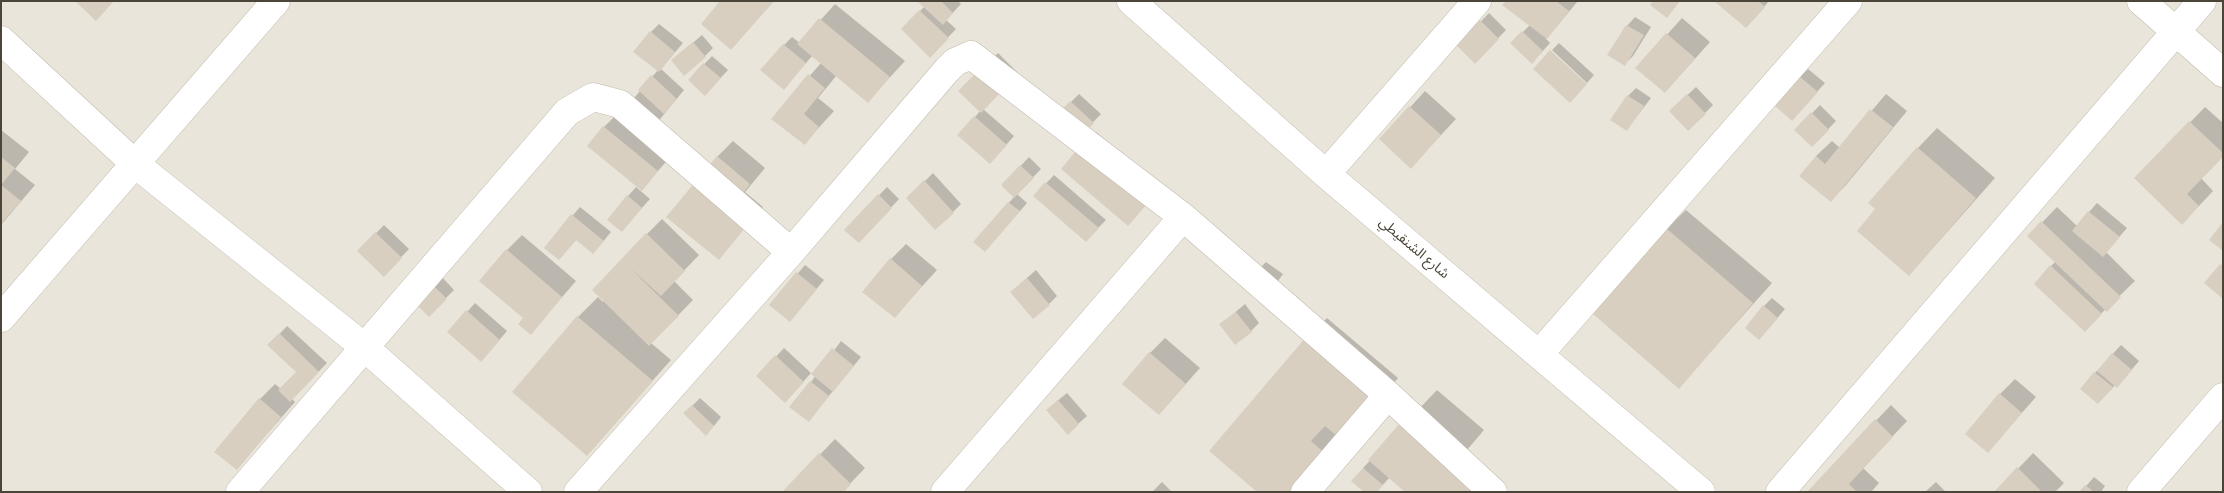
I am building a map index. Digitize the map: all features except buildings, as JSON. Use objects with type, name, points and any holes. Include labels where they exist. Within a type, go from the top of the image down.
[{"type":"street","points":[[1,318],[276,1]]},
{"type":"street","name":"شارع الشنقيطي","points":[[1131,1],[1326,174],[1700,492]]},
{"type":"street","points":[[1326,174],[1477,1]]},
{"type":"street","points":[[1540,354],[1848,1]]},
{"type":"street","points":[[2142,1],[2223,73]]},
{"type":"street","points":[[1780,492],[2202,1]]},
{"type":"street","points":[[1,40],[134,163],[363,346],[528,492]]},
{"type":"street","points":[[578,492],[791,252],[947,70],[955,62],[971,55],[1183,217],[1388,395],[1493,492]]},
{"type":"street","points":[[240,492],[363,346],[567,112],[593,97],[620,104],[791,252]]},
{"type":"street","points":[[945,492],[1183,217]]},
{"type":"street","points":[[1304,492],[1388,395]]},
{"type":"street","points":[[2141,492],[2223,397]]},
{"type":"shaded area","points":[[1,1],[2223,1],[2223,492],[1,492]]}]
